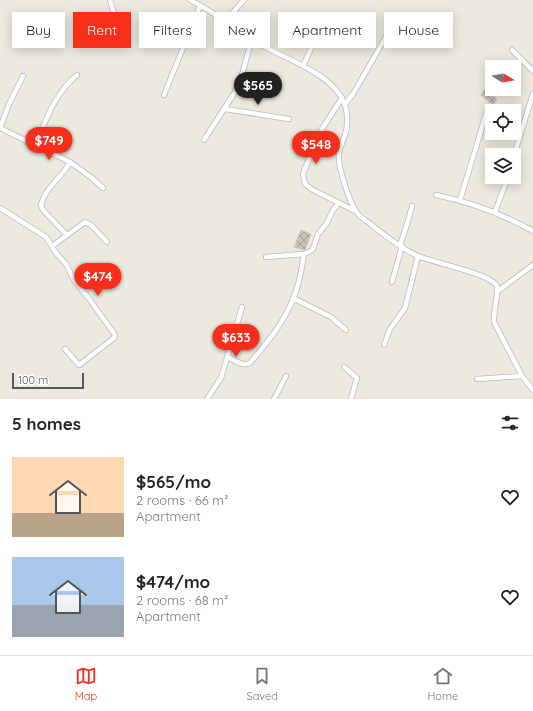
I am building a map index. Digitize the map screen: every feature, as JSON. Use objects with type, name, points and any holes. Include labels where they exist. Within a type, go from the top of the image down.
[{"type":"street","points":[[110,0],[114,12]]},
{"type":"street","points":[[190,0],[214,14]]},
{"type":"street","points":[[233,12],[244,0]]},
{"type":"street","points":[[164,95],[200,6]]},
{"type":"street","points":[[345,104],[353,94],[384,39]]},
{"type":"street","points":[[204,140],[225,110],[239,84],[249,48]]},
{"type":"street","points":[[270,48],[303,66],[331,85],[342,98],[345,104],[347,123],[339,151],[338,161],[349,195],[359,215],[401,246],[418,256],[456,267],[488,280],[496,285],[498,291],[494,310],[494,322],[522,376],[533,390]]},
{"type":"street","points":[[303,66],[311,48]]},
{"type":"street","points":[[512,50],[533,71]]},
{"type":"street","points":[[35,145],[61,92],[77,75]]},
{"type":"street","points":[[23,76],[9,104],[0,128],[70,162],[103,188]]},
{"type":"street","points":[[516,148],[533,94]]},
{"type":"street","points":[[342,98],[322,129],[303,174],[306,184],[309,187],[357,212]]},
{"type":"street","points":[[225,110],[289,119]]},
{"type":"street","points":[[460,200],[485,117]]},
{"type":"street","points":[[68,235],[43,210],[41,205],[47,191],[64,174],[70,162]]},
{"type":"street","points":[[495,212],[505,184]]},
{"type":"street","points":[[436,195],[460,200],[495,212],[533,231]]},
{"type":"street","points":[[266,258],[307,254],[313,249],[318,234],[327,223],[339,203]]},
{"type":"street","points":[[392,282],[412,206]]},
{"type":"street","points":[[0,208],[43,234],[66,264],[74,280],[115,335],[114,338],[79,365],[65,348]]},
{"type":"street","points":[[52,246],[86,222],[91,225],[107,242]]},
{"type":"street","points":[[228,357],[244,364],[250,363],[282,322],[298,287],[304,254]]},
{"type":"street","points":[[384,345],[390,329],[405,308],[418,256]]},
{"type":"street","points":[[498,291],[533,265]]},
{"type":"street","points":[[293,298],[331,317],[346,330]]},
{"type":"street","points":[[207,399],[220,381],[242,307]]},
{"type":"street","points":[[344,367],[357,378],[351,399]]},
{"type":"street","points":[[274,399],[286,376]]},
{"type":"street","points":[[477,379],[522,376]]},
{"type":"building","points":[[485,89],[485,96],[493,96],[497,99],[494,104],[492,104],[481,95]]},
{"type":"building","points":[[301,230],[311,234],[305,250],[294,247]]}]
